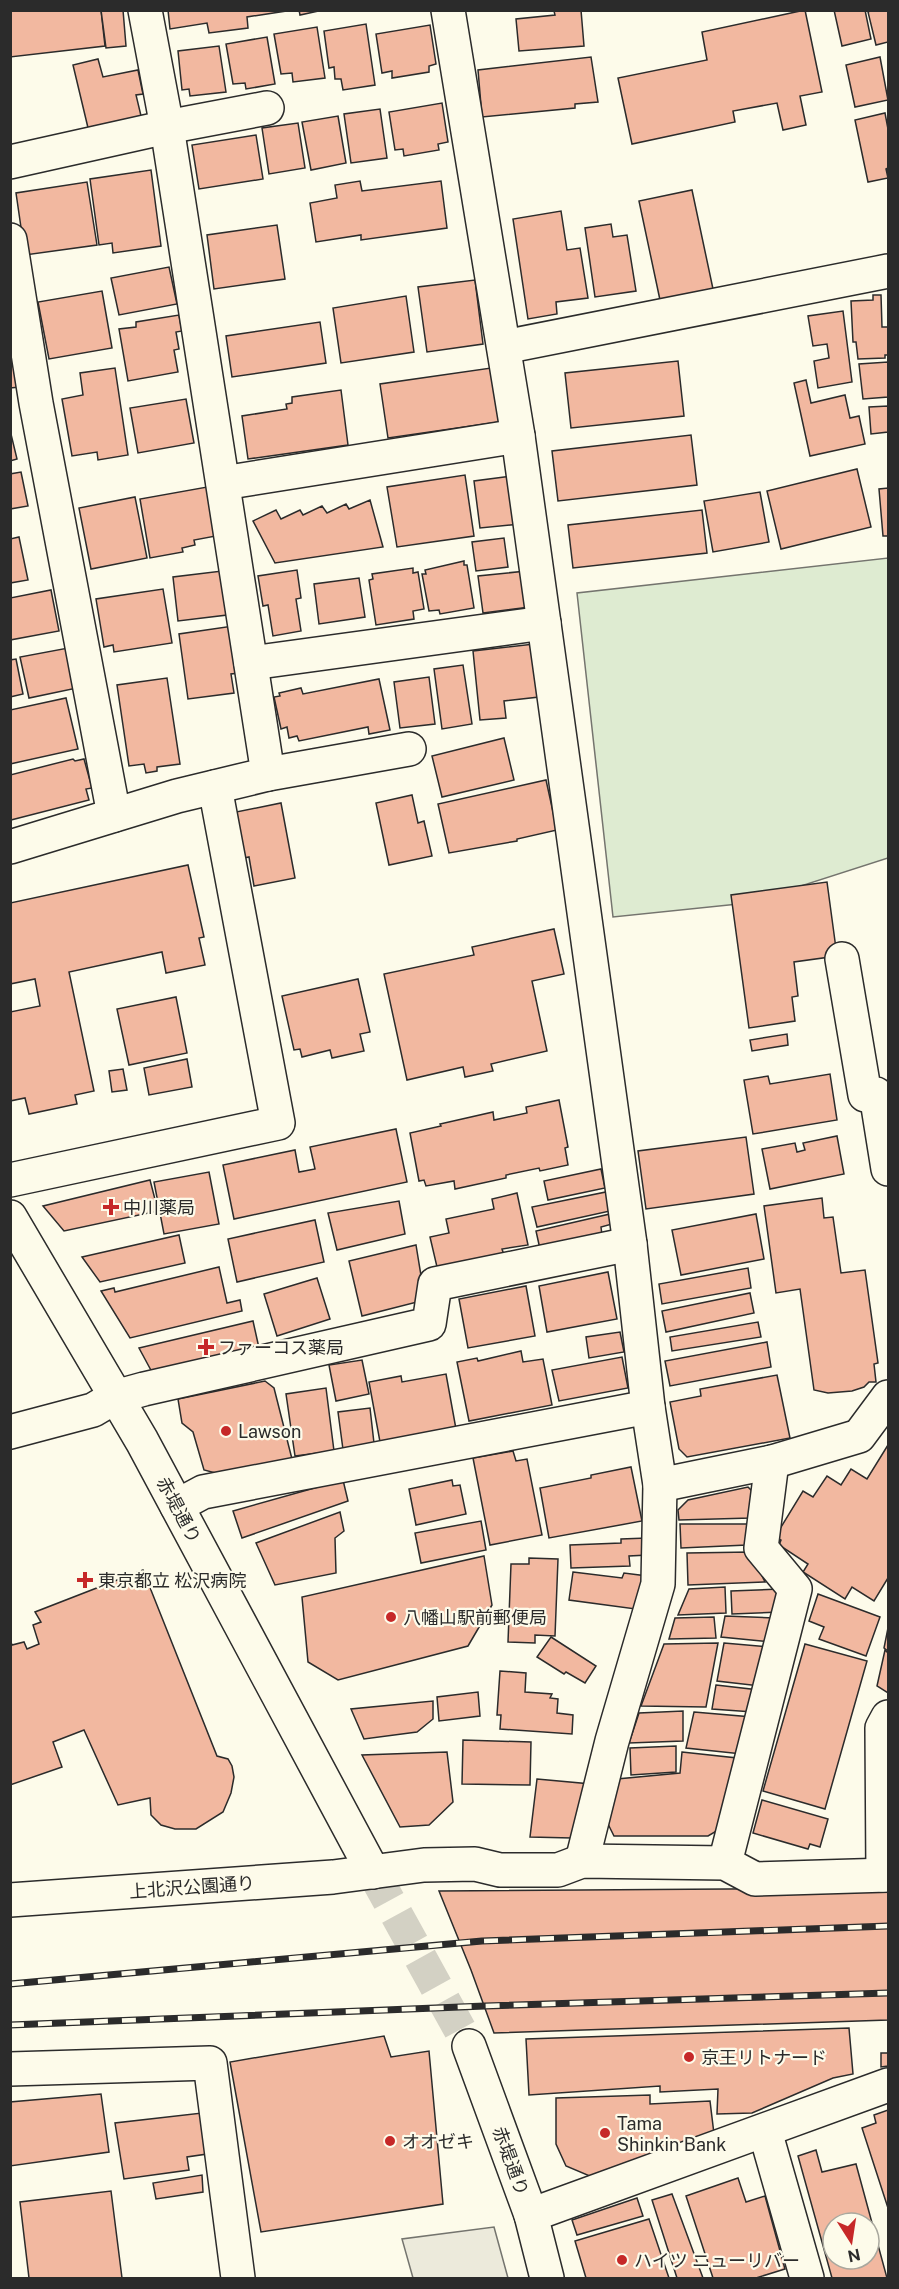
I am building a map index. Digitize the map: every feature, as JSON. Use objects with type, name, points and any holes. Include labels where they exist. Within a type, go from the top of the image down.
[{"type":"street","points":[[145,10],[167,127],[268,774]]},
{"type":"street","points":[[448,10],[518,436],[630,1244],[648,1407],[660,1485],[658,1584],[612,1741],[582,1861]]},
{"type":"street","points":[[10,162],[167,127],[267,108]]},
{"type":"street","points":[[11,249],[36,403],[114,815]]},
{"type":"street","points":[[504,347],[888,271]]},
{"type":"street","points":[[223,483],[518,436]]},
{"type":"street","points":[[251,663],[544,623]]},
{"type":"street","points":[[10,847],[215,787],[268,774],[409,749]]},
{"type":"street","points":[[10,1180],[278,1123],[215,787]]},
{"type":"street","points":[[842,958],[865,1095],[876,1094],[888,1169]]},
{"type":"street","name":"赤堤通り","points":[[10,1217],[177,1506],[373,1872]]},
{"type":"street","points":[[10,1432],[93,1410],[116,1397],[429,1324],[435,1284],[630,1244]]},
{"type":"street","points":[[660,1485],[772,1462],[859,1436],[888,1397]]},
{"type":"street","points":[[177,1506],[203,1492],[648,1407]]},
{"type":"street","points":[[772,1462],[761,1548],[795,1589],[725,1863],[755,1879],[886,1875],[882,1728],[888,1717]]},
{"type":"street","name":"上北沢公園通り","points":[[10,1900],[333,1877],[424,1865],[475,1864],[500,1870],[558,1870],[582,1861],[725,1863]]},
{"type":"street","name":"赤堤通り","points":[[469,2046],[531,2215],[547,2278]]},
{"type":"street","points":[[10,2069],[210,2063],[238,2278]]},
{"type":"street","points":[[531,2215],[888,2085]]},
{"type":"street","points":[[765,2131],[807,2278]]},
{"type":"green space","points":[[888,558],[888,858],[748,903],[613,917],[577,593]]},
{"type":"shaded area","points":[[494,2227],[508,2278],[413,2278],[402,2239]]},
{"type":"building","points":[[10,10],[101,10],[105,46],[10,57]]},
{"type":"building","points":[[101,10],[123,10],[126,46],[106,48]]},
{"type":"building","points":[[168,10],[286,11],[247,17],[248,28],[209,33],[207,23],[170,29]]},
{"type":"building","points":[[299,10],[323,10],[300,15]]},
{"type":"building","points":[[581,10],[584,46],[519,51],[516,19],[555,15],[554,11]]},
{"type":"building","points":[[805,10],[822,92],[800,96],[806,125],[783,130],[777,103],[733,111],[735,122],[632,144],[618,78],[707,60],[702,32]]},
{"type":"building","points":[[834,10],[865,10],[871,39],[842,46]]},
{"type":"building","points":[[888,10],[888,42],[876,45],[868,12]]},
{"type":"building","points":[[366,24],[375,85],[343,90],[341,79],[335,79],[334,67],[329,68],[324,31]]},
{"type":"building","points":[[430,25],[436,64],[429,66],[429,72],[392,78],[392,71],[382,73],[376,34]]},
{"type":"building","points":[[317,27],[325,78],[293,82],[292,73],[281,74],[274,34]]},
{"type":"building","points":[[267,37],[275,84],[246,89],[245,83],[233,84],[226,44]]},
{"type":"building","points":[[219,46],[226,92],[190,96],[189,89],[182,90],[178,51]]},
{"type":"building","points":[[591,57],[598,102],[575,104],[575,108],[482,117],[478,70]]},
{"type":"building","points":[[880,57],[888,100],[855,107],[846,65]]},
{"type":"building","points":[[98,59],[103,77],[138,70],[143,94],[136,95],[142,120],[89,132],[73,65]]},
{"type":"building","points":[[442,103],[448,142],[438,144],[439,150],[404,156],[403,149],[395,150],[389,112]]},
{"type":"building","points":[[380,109],[387,158],[351,163],[344,114]]},
{"type":"building","points":[[885,113],[888,129],[888,168],[886,169],[888,178],[868,182],[855,120]]},
{"type":"building","points":[[338,116],[346,163],[311,170],[302,122]]},
{"type":"building","points":[[298,123],[305,168],[269,174],[262,128]]},
{"type":"building","points":[[256,135],[263,179],[199,189],[192,145]]},
{"type":"building","points":[[151,170],[161,246],[113,253],[112,243],[99,245],[90,179]]},
{"type":"building","points":[[360,181],[362,191],[441,181],[447,228],[361,240],[361,235],[316,242],[310,203],[337,198],[335,185]]},
{"type":"building","points":[[87,182],[97,245],[25,255],[16,193]]},
{"type":"building","points":[[692,190],[713,289],[660,300],[639,201]]},
{"type":"building","points":[[561,211],[567,250],[580,248],[588,298],[556,302],[557,314],[528,319],[513,219]]},
{"type":"building","points":[[611,224],[613,237],[627,235],[636,291],[595,297],[585,228]]},
{"type":"building","points":[[277,225],[285,279],[214,289],[207,235]]},
{"type":"building","points":[[169,267],[177,304],[119,315],[111,278]]},
{"type":"building","points":[[475,280],[483,344],[427,352],[418,287]]},
{"type":"building","points":[[102,291],[112,348],[49,359],[38,302]]},
{"type":"building","points":[[873,295],[881,295],[882,327],[888,327],[888,355],[885,355],[885,358],[858,359],[856,342],[853,342],[851,301],[873,300]]},
{"type":"building","points":[[406,296],[414,352],[341,363],[333,308]]},
{"type":"building","points":[[843,311],[852,382],[818,388],[814,361],[829,358],[827,344],[813,346],[808,316]]},
{"type":"building","points":[[179,315],[182,331],[176,332],[179,349],[174,350],[178,372],[128,381],[119,329],[136,327],[136,322]]},
{"type":"building","points":[[320,322],[326,363],[232,377],[226,336]]},
{"type":"building","points":[[15,359],[20,387],[10,388],[10,360]]},
{"type":"building","points":[[678,361],[684,416],[571,428],[565,373]]},
{"type":"building","points":[[888,362],[888,397],[863,399],[859,364]]},
{"type":"building","points":[[115,368],[128,455],[98,460],[97,452],[72,456],[62,399],[83,395],[80,373]]},
{"type":"building","points":[[491,368],[499,422],[388,438],[380,384]]},
{"type":"building","points":[[806,380],[811,403],[845,395],[850,418],[859,416],[865,444],[810,456],[794,383]]},
{"type":"building","points":[[341,390],[348,445],[248,459],[242,416],[287,409],[286,404],[292,403],[292,397]]},
{"type":"building","points":[[186,399],[194,443],[138,453],[130,408]]},
{"type":"building","points":[[888,406],[888,432],[871,434],[869,407]]},
{"type":"building","points":[[10,430],[17,459],[10,461]]},
{"type":"building","points":[[691,435],[697,485],[558,501],[552,451]]},
{"type":"building","points":[[857,469],[871,527],[781,549],[767,491]]},
{"type":"building","points":[[21,472],[28,506],[10,509],[10,474]]},
{"type":"building","points":[[465,475],[474,536],[397,547],[387,487]]},
{"type":"building","points":[[512,476],[520,524],[480,528],[474,481]]},
{"type":"building","points":[[207,487],[216,536],[194,540],[195,545],[182,548],[183,552],[150,558],[140,499]]},
{"type":"building","points":[[888,488],[888,536],[883,536],[879,489]]},
{"type":"building","points":[[760,492],[769,542],[713,552],[704,501]]},
{"type":"building","points":[[135,497],[147,558],[91,569],[79,508]]},
{"type":"building","points":[[370,500],[383,547],[275,563],[253,521],[276,510],[281,519],[300,510],[303,515],[322,506],[327,513],[346,504],[349,509]]},
{"type":"building","points":[[702,510],[707,553],[573,568],[568,525]]},
{"type":"building","points":[[19,537],[28,580],[10,583],[10,539]]},
{"type":"building","points":[[504,538],[508,567],[476,571],[472,542]]},
{"type":"building","points":[[464,561],[464,565],[467,565],[474,608],[440,614],[439,610],[429,611],[422,574],[426,574],[425,570]]},
{"type":"building","points":[[413,568],[413,573],[418,572],[424,609],[413,611],[414,619],[376,625],[369,580],[373,579],[372,574]]},
{"type":"building","points":[[297,570],[301,598],[296,599],[301,631],[273,636],[268,605],[263,606],[258,576]]},
{"type":"building","points":[[222,571],[227,615],[178,621],[173,577]]},
{"type":"building","points":[[526,571],[530,607],[483,613],[478,576]]},
{"type":"building","points":[[359,578],[365,617],[319,624],[314,584]]},
{"type":"building","points":[[163,589],[172,643],[114,652],[113,645],[104,647],[96,599]]},
{"type":"building","points":[[51,590],[59,631],[10,640],[10,598]]},
{"type":"building","points":[[233,626],[239,673],[231,674],[234,693],[188,699],[179,634]]},
{"type":"building","points":[[534,644],[539,697],[504,701],[506,718],[480,720],[473,651]]},
{"type":"building","points":[[68,648],[77,688],[29,698],[20,657]]},
{"type":"building","points":[[16,659],[23,694],[10,697],[10,660]]},
{"type":"building","points":[[463,665],[472,724],[442,729],[434,669]]},
{"type":"building","points":[[429,677],[435,724],[400,728],[394,682]]},
{"type":"building","points":[[167,678],[180,764],[157,767],[157,771],[146,773],[144,764],[129,766],[117,685]]},
{"type":"building","points":[[379,679],[390,730],[369,734],[368,727],[299,741],[297,736],[289,738],[287,727],[281,729],[274,697],[280,696],[279,693],[301,688],[303,694]]},
{"type":"building","points":[[66,698],[78,749],[10,764],[10,710]]},
{"type":"building","points":[[504,738],[514,780],[442,797],[432,756]]},
{"type":"building","points":[[73,759],[75,761],[84,759],[92,788],[86,789],[89,800],[11,820],[10,775]]},
{"type":"building","points":[[546,780],[557,830],[517,839],[517,841],[449,853],[438,804]]},
{"type":"building","points":[[412,795],[418,823],[424,821],[432,856],[389,865],[376,803]]},
{"type":"building","points":[[281,803],[295,878],[254,886],[249,857],[244,858],[236,812]]},
{"type":"building","points":[[188,865],[204,937],[199,938],[205,965],[166,973],[162,952],[69,972],[94,1091],[75,1095],[77,1104],[29,1114],[25,1098],[10,1101],[10,1012],[40,1006],[35,979],[10,984],[10,903]]},
{"type":"building","points":[[827,882],[837,956],[794,962],[798,996],[792,997],[795,1021],[749,1028],[731,895]]},
{"type":"building","points":[[554,929],[564,974],[532,981],[547,1051],[491,1064],[493,1071],[465,1077],[463,1067],[407,1080],[384,974],[474,955],[472,947]]},
{"type":"building","points":[[358,979],[370,1032],[360,1034],[364,1051],[332,1058],[330,1050],[302,1057],[300,1049],[294,1050],[282,996]]},
{"type":"building","points":[[176,997],[187,1053],[129,1065],[117,1009]]},
{"type":"building","points":[[787,1034],[788,1045],[752,1051],[750,1040]]},
{"type":"building","points":[[187,1059],[192,1087],[149,1095],[144,1068]]},
{"type":"building","points":[[123,1069],[127,1090],[112,1092],[109,1071]]},
{"type":"building","points":[[830,1074],[837,1120],[753,1134],[744,1080],[768,1076],[770,1084]]},
{"type":"building","points":[[559,1100],[568,1147],[565,1148],[568,1165],[506,1175],[506,1178],[455,1189],[454,1181],[426,1186],[424,1180],[419,1181],[410,1133],[493,1112],[494,1120],[527,1113],[526,1107]]},
{"type":"building","points":[[396,1129],[407,1182],[234,1219],[223,1165],[295,1150],[299,1172],[315,1169],[310,1147]]},
{"type":"building","points":[[837,1136],[844,1174],[770,1189],[762,1149],[795,1143],[797,1152],[805,1150],[803,1143]]},
{"type":"building","points":[[746,1137],[754,1194],[646,1209],[638,1151]]},
{"type":"building","points":[[601,1169],[605,1188],[548,1200],[544,1181]]},
{"type":"building","points":[[209,1172],[219,1224],[164,1234],[154,1182]]},
{"type":"building","points":[[150,1180],[158,1211],[64,1231],[43,1206]]},
{"type":"building","points":[[606,1192],[610,1211],[537,1227],[532,1207]]},
{"type":"building","points":[[517,1193],[528,1245],[502,1249],[504,1255],[437,1267],[430,1237],[449,1233],[446,1219],[494,1209],[492,1199]]},
{"type":"building","points":[[822,1198],[824,1218],[833,1217],[841,1273],[865,1270],[878,1363],[874,1364],[876,1382],[869,1382],[864,1387],[852,1391],[828,1393],[814,1390],[800,1289],[776,1293],[764,1206]]},
{"type":"building","points":[[399,1201],[405,1234],[337,1250],[328,1213]]},
{"type":"building","points":[[610,1214],[612,1224],[601,1227],[602,1235],[540,1249],[536,1231]]},
{"type":"building","points":[[756,1214],[764,1259],[681,1275],[672,1230]]},
{"type":"building","points":[[315,1220],[324,1262],[237,1282],[228,1239]]},
{"type":"building","points":[[179,1235],[185,1263],[100,1282],[82,1257]]},
{"type":"building","points":[[416,1245],[425,1300],[362,1316],[349,1261]]},
{"type":"building","points":[[219,1267],[227,1303],[240,1300],[242,1311],[130,1338],[101,1291],[114,1288],[115,1292]]},
{"type":"building","points":[[748,1268],[751,1288],[662,1304],[659,1284]]},
{"type":"building","points":[[608,1272],[617,1319],[547,1332],[539,1286]]},
{"type":"building","points":[[317,1278],[330,1319],[277,1336],[264,1294]]},
{"type":"building","points":[[526,1286],[535,1336],[468,1348],[459,1299]]},
{"type":"building","points":[[750,1293],[754,1313],[666,1332],[662,1311]]},
{"type":"building","points":[[253,1321],[259,1348],[153,1374],[139,1348]]},
{"type":"building","points":[[758,1322],[761,1337],[672,1351],[670,1337]]},
{"type":"building","points":[[620,1332],[624,1352],[589,1358],[586,1337]]},
{"type":"building","points":[[767,1342],[771,1367],[670,1386],[665,1361]]},
{"type":"building","points":[[521,1351],[523,1362],[543,1359],[552,1405],[469,1421],[457,1362],[477,1358],[478,1361]]},
{"type":"building","points":[[622,1357],[628,1388],[559,1401],[552,1370]]},
{"type":"building","points":[[362,1360],[369,1394],[336,1401],[329,1365]]},
{"type":"building","points":[[446,1374],[456,1429],[380,1442],[369,1382],[401,1376],[402,1382]]},
{"type":"building","points":[[777,1375],[790,1438],[687,1457],[679,1449],[670,1402],[701,1396],[700,1389]]},
{"type":"building","points":[[265,1381],[274,1388],[293,1463],[227,1476],[204,1470],[193,1432],[182,1423],[178,1399]]},
{"type":"building","points":[[326,1388],[334,1451],[295,1456],[286,1394]]},
{"type":"building","points":[[370,1408],[375,1452],[344,1457],[338,1412]]},
{"type":"building","points":[[888,1445],[888,1578],[874,1601],[852,1587],[845,1599],[803,1572],[808,1564],[779,1545],[781,1540],[775,1537],[803,1491],[813,1497],[827,1476],[841,1485],[851,1469],[867,1479]]},
{"type":"building","points":[[513,1451],[516,1461],[527,1459],[542,1535],[490,1545],[473,1458]]},
{"type":"building","points":[[631,1467],[642,1521],[549,1538],[540,1488]]},
{"type":"building","points":[[343,1480],[348,1501],[242,1538],[233,1511]]},
{"type":"building","points":[[452,1480],[453,1486],[460,1485],[466,1514],[416,1525],[409,1489]]},
{"type":"building","points":[[748,1487],[755,1494],[751,1518],[679,1520],[678,1510],[688,1500]]},
{"type":"building","points":[[340,1512],[344,1531],[335,1538],[336,1573],[275,1585],[256,1543]]},
{"type":"building","points":[[481,1521],[486,1550],[421,1563],[415,1533]]},
{"type":"building","points":[[680,1524],[750,1524],[747,1545],[681,1548]]},
{"type":"building","points":[[647,1538],[648,1555],[629,1556],[630,1566],[571,1568],[570,1545],[621,1543],[621,1539]]},
{"type":"building","points":[[751,1552],[765,1582],[688,1585],[687,1553]]},
{"type":"building","points":[[484,1556],[492,1605],[468,1646],[338,1680],[308,1662],[302,1597]]},
{"type":"building","points":[[529,1558],[558,1559],[555,1636],[535,1635],[535,1643],[508,1642],[511,1564],[529,1564]]},
{"type":"building","points":[[143,1570],[217,1756],[228,1759],[232,1766],[234,1777],[231,1793],[223,1812],[196,1829],[175,1829],[161,1825],[151,1815],[150,1798],[118,1805],[84,1730],[53,1742],[62,1767],[10,1785],[10,1639],[12,1645],[24,1642],[27,1649],[39,1644],[33,1625],[41,1622],[35,1612]]},
{"type":"building","points":[[573,1572],[622,1578],[624,1573],[647,1576],[643,1610],[569,1600]]},
{"type":"building","points":[[725,1587],[726,1613],[678,1615],[689,1589]]},
{"type":"building","points":[[780,1589],[780,1612],[732,1614],[731,1591]]},
{"type":"building","points":[[818,1594],[880,1617],[866,1656],[819,1639],[824,1627],[809,1621]]},
{"type":"building","points":[[725,1616],[774,1618],[772,1642],[721,1637]]},
{"type":"building","points":[[714,1617],[716,1638],[669,1639],[675,1618]]},
{"type":"building","points":[[888,1628],[888,1651],[884,1648]]},
{"type":"building","points":[[551,1637],[596,1666],[585,1683],[566,1672],[564,1674],[537,1657]]},
{"type":"building","points":[[718,1643],[706,1707],[641,1706],[664,1644]]},
{"type":"building","points":[[724,1643],[770,1647],[760,1686],[717,1681]]},
{"type":"building","points":[[805,1644],[867,1661],[825,1809],[763,1791]]},
{"type":"building","points":[[885,1650],[888,1653],[888,1693],[877,1686]]},
{"type":"building","points":[[500,1671],[526,1673],[525,1692],[552,1694],[550,1698],[558,1699],[557,1713],[573,1715],[572,1734],[500,1729],[501,1715],[497,1715]]},
{"type":"building","points":[[716,1685],[759,1690],[753,1712],[712,1709]]},
{"type":"building","points":[[478,1692],[480,1716],[439,1721],[437,1697]]},
{"type":"building","points":[[433,1701],[433,1719],[417,1732],[364,1739],[351,1709]]},
{"type":"building","points":[[683,1711],[683,1741],[629,1743],[639,1713]]},
{"type":"building","points":[[694,1712],[752,1717],[742,1754],[686,1748]]},
{"type":"building","points":[[463,1740],[531,1742],[530,1785],[462,1784]]},
{"type":"building","points":[[676,1746],[676,1772],[631,1775],[630,1748]]},
{"type":"building","points":[[447,1752],[453,1802],[429,1825],[400,1827],[362,1755]]},
{"type":"building","points":[[682,1752],[737,1758],[720,1829],[708,1836],[614,1836],[608,1824],[617,1779],[680,1773]]},
{"type":"building","points":[[537,1779],[591,1784],[572,1838],[530,1837]]},
{"type":"building","points":[[762,1800],[828,1819],[820,1847],[810,1844],[808,1849],[753,1833]]},
{"type":"building","points":[[888,1888],[888,2020],[494,2033],[439,1891]]},
{"type":"building","name":"京王リトナード","points":[[849,2028],[853,2074],[833,2078],[752,2113],[717,2114],[718,2089],[660,2092],[660,2086],[529,2095],[526,2039]]},
{"type":"building","points":[[384,2036],[391,2057],[429,2051],[443,2204],[261,2232],[230,2062]]},
{"type":"building","points":[[881,2053],[888,2053],[888,2066],[881,2067]]},
{"type":"building","points":[[101,2094],[109,2152],[10,2166],[10,2102]]},
{"type":"building","points":[[650,2095],[650,2104],[710,2101],[714,2134],[592,2177],[566,2166],[556,2144],[556,2098]]},
{"type":"building","points":[[888,2110],[888,2208],[862,2128],[876,2123],[874,2115]]},
{"type":"building","points":[[202,2113],[207,2154],[187,2157],[189,2170],[124,2179],[115,2123]]},
{"type":"building","points":[[816,2150],[822,2172],[856,2164],[869,2211],[821,2211],[821,2239],[798,2156]]},
{"type":"building","points":[[202,2175],[203,2192],[156,2199],[153,2183]]},
{"type":"building","points":[[738,2178],[746,2202],[765,2196],[785,2269],[756,2278],[713,2278],[686,2196]]},
{"type":"building","points":[[111,2191],[122,2278],[29,2278],[20,2202]]},
{"type":"building","points":[[672,2194],[703,2278],[677,2278],[652,2200]]},
{"type":"building","points":[[637,2198],[643,2216],[577,2235],[572,2220]]},
{"type":"building","name":"ハイツ ニューリバー","points":[[649,2219],[669,2278],[586,2278],[575,2241]]},
{"type":"building","points":[[881,2256],[887,2278],[832,2278],[830,2271],[881,2271]]},
{"type":"tunnel","points":[[373,1872],[469,2046]]},
{"type":"railway","points":[[10,1984],[482,1941],[888,1926]]},
{"type":"railway","points":[[10,2025],[888,1993]]},
{"type":"place","name":"中川薬局","points":[[111,1207]]},
{"type":"place","name":"ファーコス薬局","points":[[206,1347]]},
{"type":"place","name":"Lawson","points":[[226,1431]]},
{"type":"place","name":"東京都立 松沢病院","points":[[85,1580]]},
{"type":"place","name":"八幡山駅前郵便局","points":[[391,1617]]},
{"type":"place","name":"京王リトナード","points":[[689,2057]]},
{"type":"place","name":"Tama Shinkin Bank","points":[[605,2133]]},
{"type":"place","name":"オオゼキ","points":[[390,2141]]},
{"type":"place","name":"ハイツ ニューリバー","points":[[622,2260]]}]
